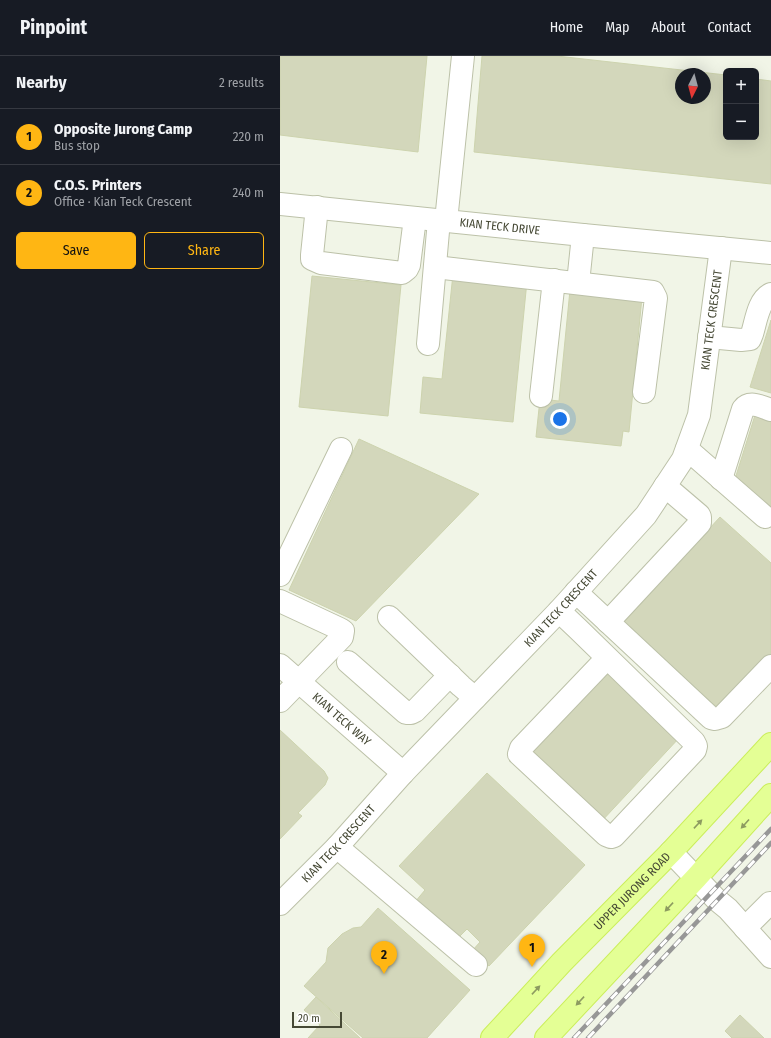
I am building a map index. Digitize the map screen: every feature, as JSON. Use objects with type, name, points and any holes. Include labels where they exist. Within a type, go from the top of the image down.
[{"type":"main road","name":"UPPER JURONG ROAD","points":[[492,1038],[562,962],[671,852],[771,744]]},
{"type":"main road","points":[[546,1038],[696,878],[771,795]]},
{"type":"street","points":[[428,344],[435,268],[443,221],[463,56]]},
{"type":"street","name":"KIAN TECK DRIVE","points":[[280,204],[771,253]]},
{"type":"street","points":[[316,207],[312,259],[321,263],[402,272],[407,269],[409,264],[415,218]]},
{"type":"street","points":[[578,283],[583,235]]},
{"type":"street","name":"KIAN TECK CRESCENT","points":[[280,904],[337,847],[403,774],[559,611],[646,515],[683,459],[699,415],[721,248]]},
{"type":"street","points":[[435,268],[649,291],[655,294],[656,298],[644,392]]},
{"type":"street","points":[[541,396],[554,280]]},
{"type":"street","points":[[709,337],[741,340],[750,339],[763,301],[771,294]]},
{"type":"street","points":[[720,479],[743,409],[752,404],[771,410]]},
{"type":"street","points":[[280,575],[341,449]]},
{"type":"street","points":[[687,450],[765,517]]},
{"type":"street","points":[[608,622],[700,523],[699,515],[665,486]]},
{"type":"street","points":[[576,592],[712,718],[715,719],[722,717],[771,666]]},
{"type":"street","points":[[280,601],[343,631],[342,637],[280,701]]},
{"type":"street","points":[[559,611],[694,742],[696,746],[694,750],[614,836],[611,837],[606,835],[519,754],[521,748],[607,658]]},
{"type":"street","points":[[389,617],[475,698]]},
{"type":"street","points":[[348,662],[406,713],[415,711],[450,675]]},
{"type":"street","name":"KIAN TECK WAY","points":[[280,665],[403,774]]},
{"type":"street","points":[[337,847],[476,965]]},
{"type":"street","points":[[671,852],[728,910],[761,939],[770,903],[771,905]]},
{"type":"building","points":[[280,56],[427,56],[418,152],[280,135]]},
{"type":"building","points":[[482,56],[557,56],[675,69],[675,104],[711,104],[711,73],[723,75],[723,140],[759,140],[759,79],[771,81],[771,184],[474,152]]},
{"type":"building","points":[[453,274],[527,281],[513,422],[420,413],[423,377],[442,379]]},
{"type":"building","points":[[312,276],[401,285],[388,416],[299,407]]},
{"type":"building","points":[[570,290],[642,297],[629,432],[623,431],[621,446],[536,437],[540,399],[559,401]]},
{"type":"building","points":[[771,320],[771,393],[750,387]]},
{"type":"building","points":[[756,412],[771,416],[771,510],[735,479]]},
{"type":"building","points":[[359,439],[479,494],[356,621],[289,590]]},
{"type":"building","points":[[720,517],[771,563],[771,658],[722,712],[623,623]]},
{"type":"building","points":[[607,670],[680,737],[600,823],[527,755]]},
{"type":"building","points":[[280,730],[324,771],[328,778],[325,785],[298,813],[302,816],[280,839]]},
{"type":"building","points":[[487,773],[585,865],[489,966],[472,951],[480,942],[467,929],[456,940],[415,902],[425,890],[399,866]]},
{"type":"building","points":[[378,908],[470,990],[427,1038],[363,1038],[304,986],[326,962],[328,948],[342,934],[353,928],[361,927]]},
{"type":"building","points":[[316,997],[360,1038],[308,1038],[320,1025],[304,1010]]},
{"type":"building","points":[[740,1015],[764,1038],[732,1038],[725,1031]]},
{"type":"railway","points":[[574,1038],[771,829]]},
{"type":"railway","points":[[588,1038],[771,843]]},
{"type":"place","name":"Opposite Jurong Camp","points":[[532,967]]},
{"type":"place","name":"C.O.S. Printers","points":[[384,974]]}]
